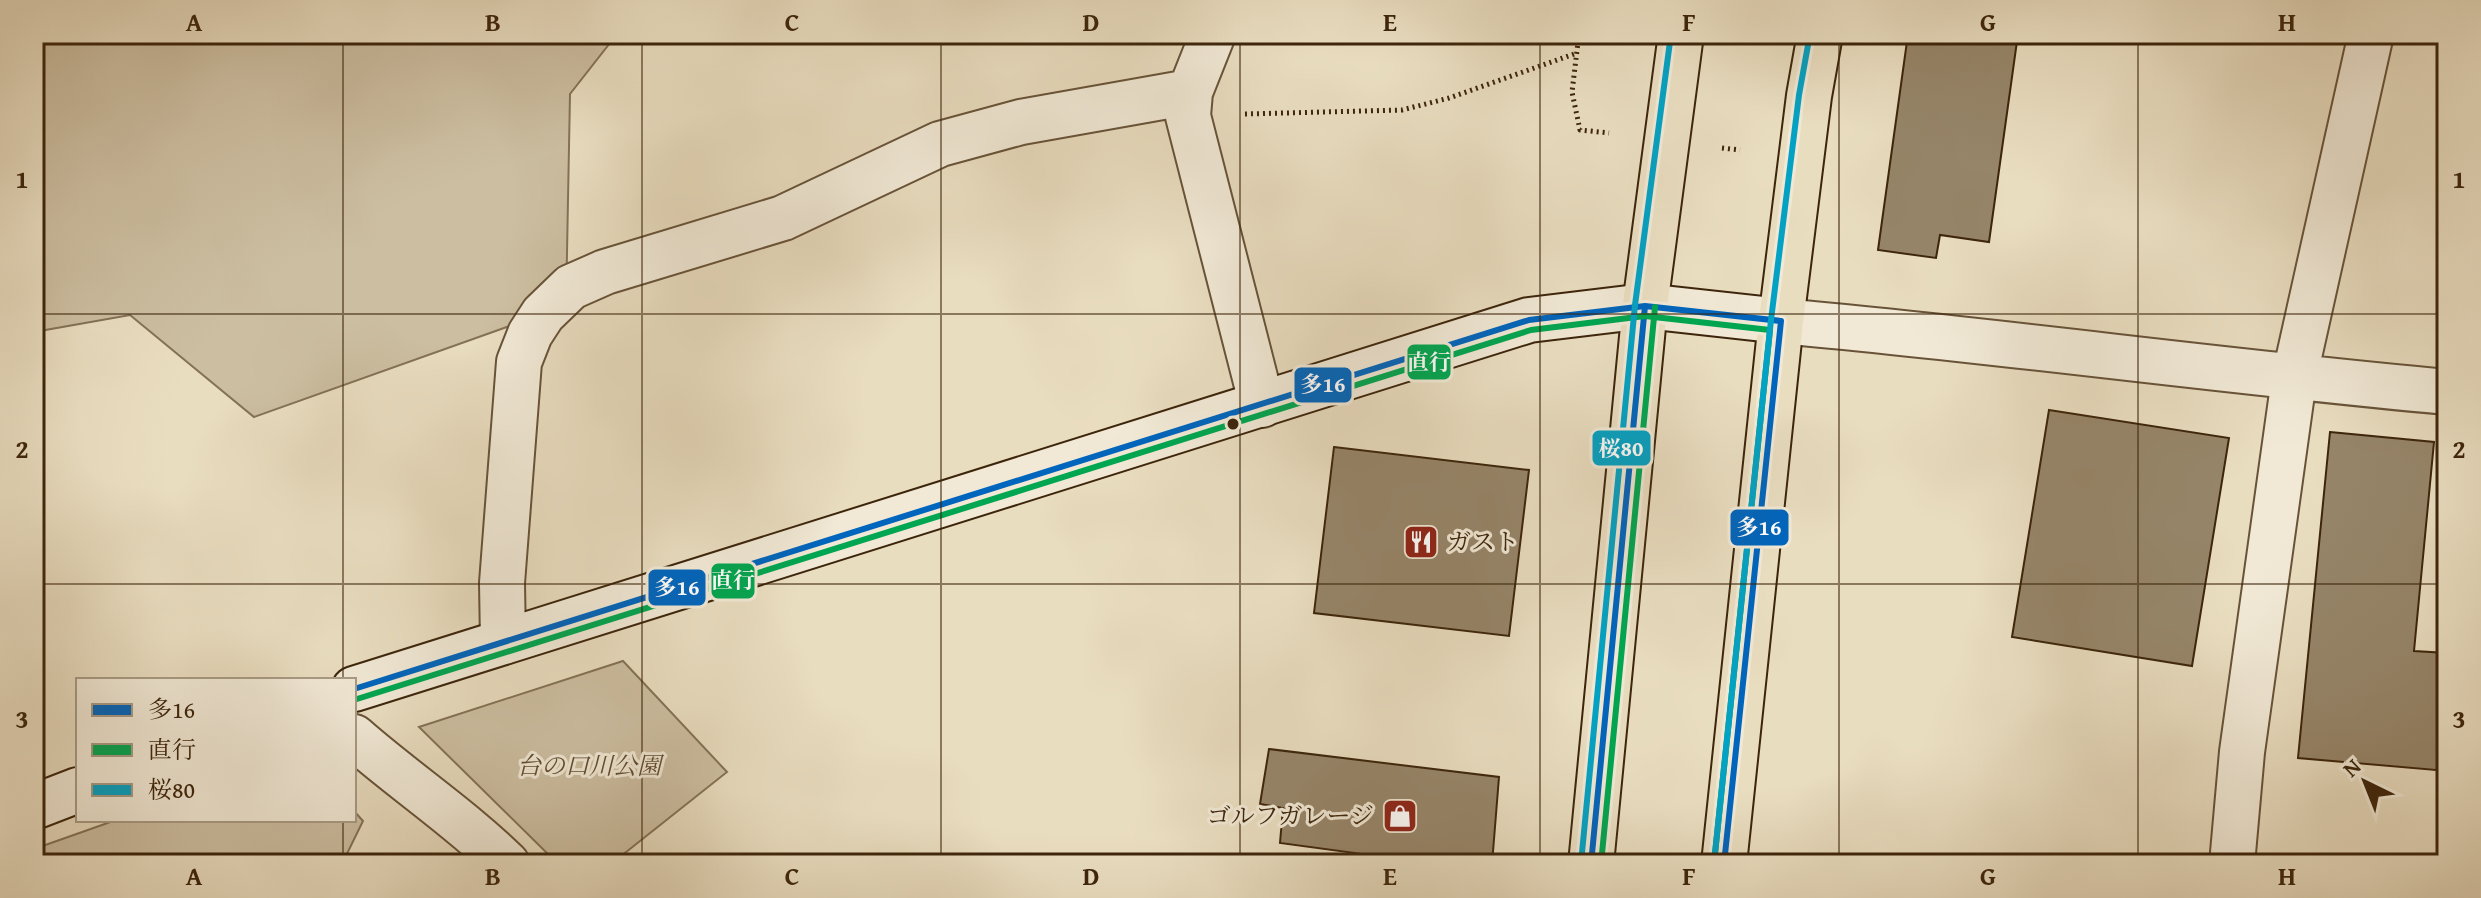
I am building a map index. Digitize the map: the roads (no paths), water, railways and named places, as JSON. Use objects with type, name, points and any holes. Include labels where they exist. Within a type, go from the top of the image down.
[{"type":"main road","points":[[1591,864],[1645,306],[1681,34]]},
{"type":"main road","points":[[1724,864],[1781,321],[1809,96],[1820,34]]},
{"type":"street","points":[[1213,34],[1189,104],[1262,405]]},
{"type":"street","points":[[2232,864],[2242,752],[2294,379],[2371,34]]},
{"type":"street","points":[[503,642],[502,583],[519,362],[530,334],[543,314],[571,287],[605,272],[783,218],[940,144],[1021,122],[1189,104]]},
{"type":"street","points":[[356,688],[1529,320],[1645,306],[2294,379],[2447,392]]},
{"type":"street","points":[[356,739],[398,776],[474,833],[507,864]]},
{"type":"street","points":[[34,807],[76,791]]},
{"type":"place","name":"ガスト","points":[[1421,542]]},
{"type":"place","name":"ゴルフガレージ","points":[[1400,816]]},
{"type":"park label","name":"台の口川公園","points":[[589,766]]}]
